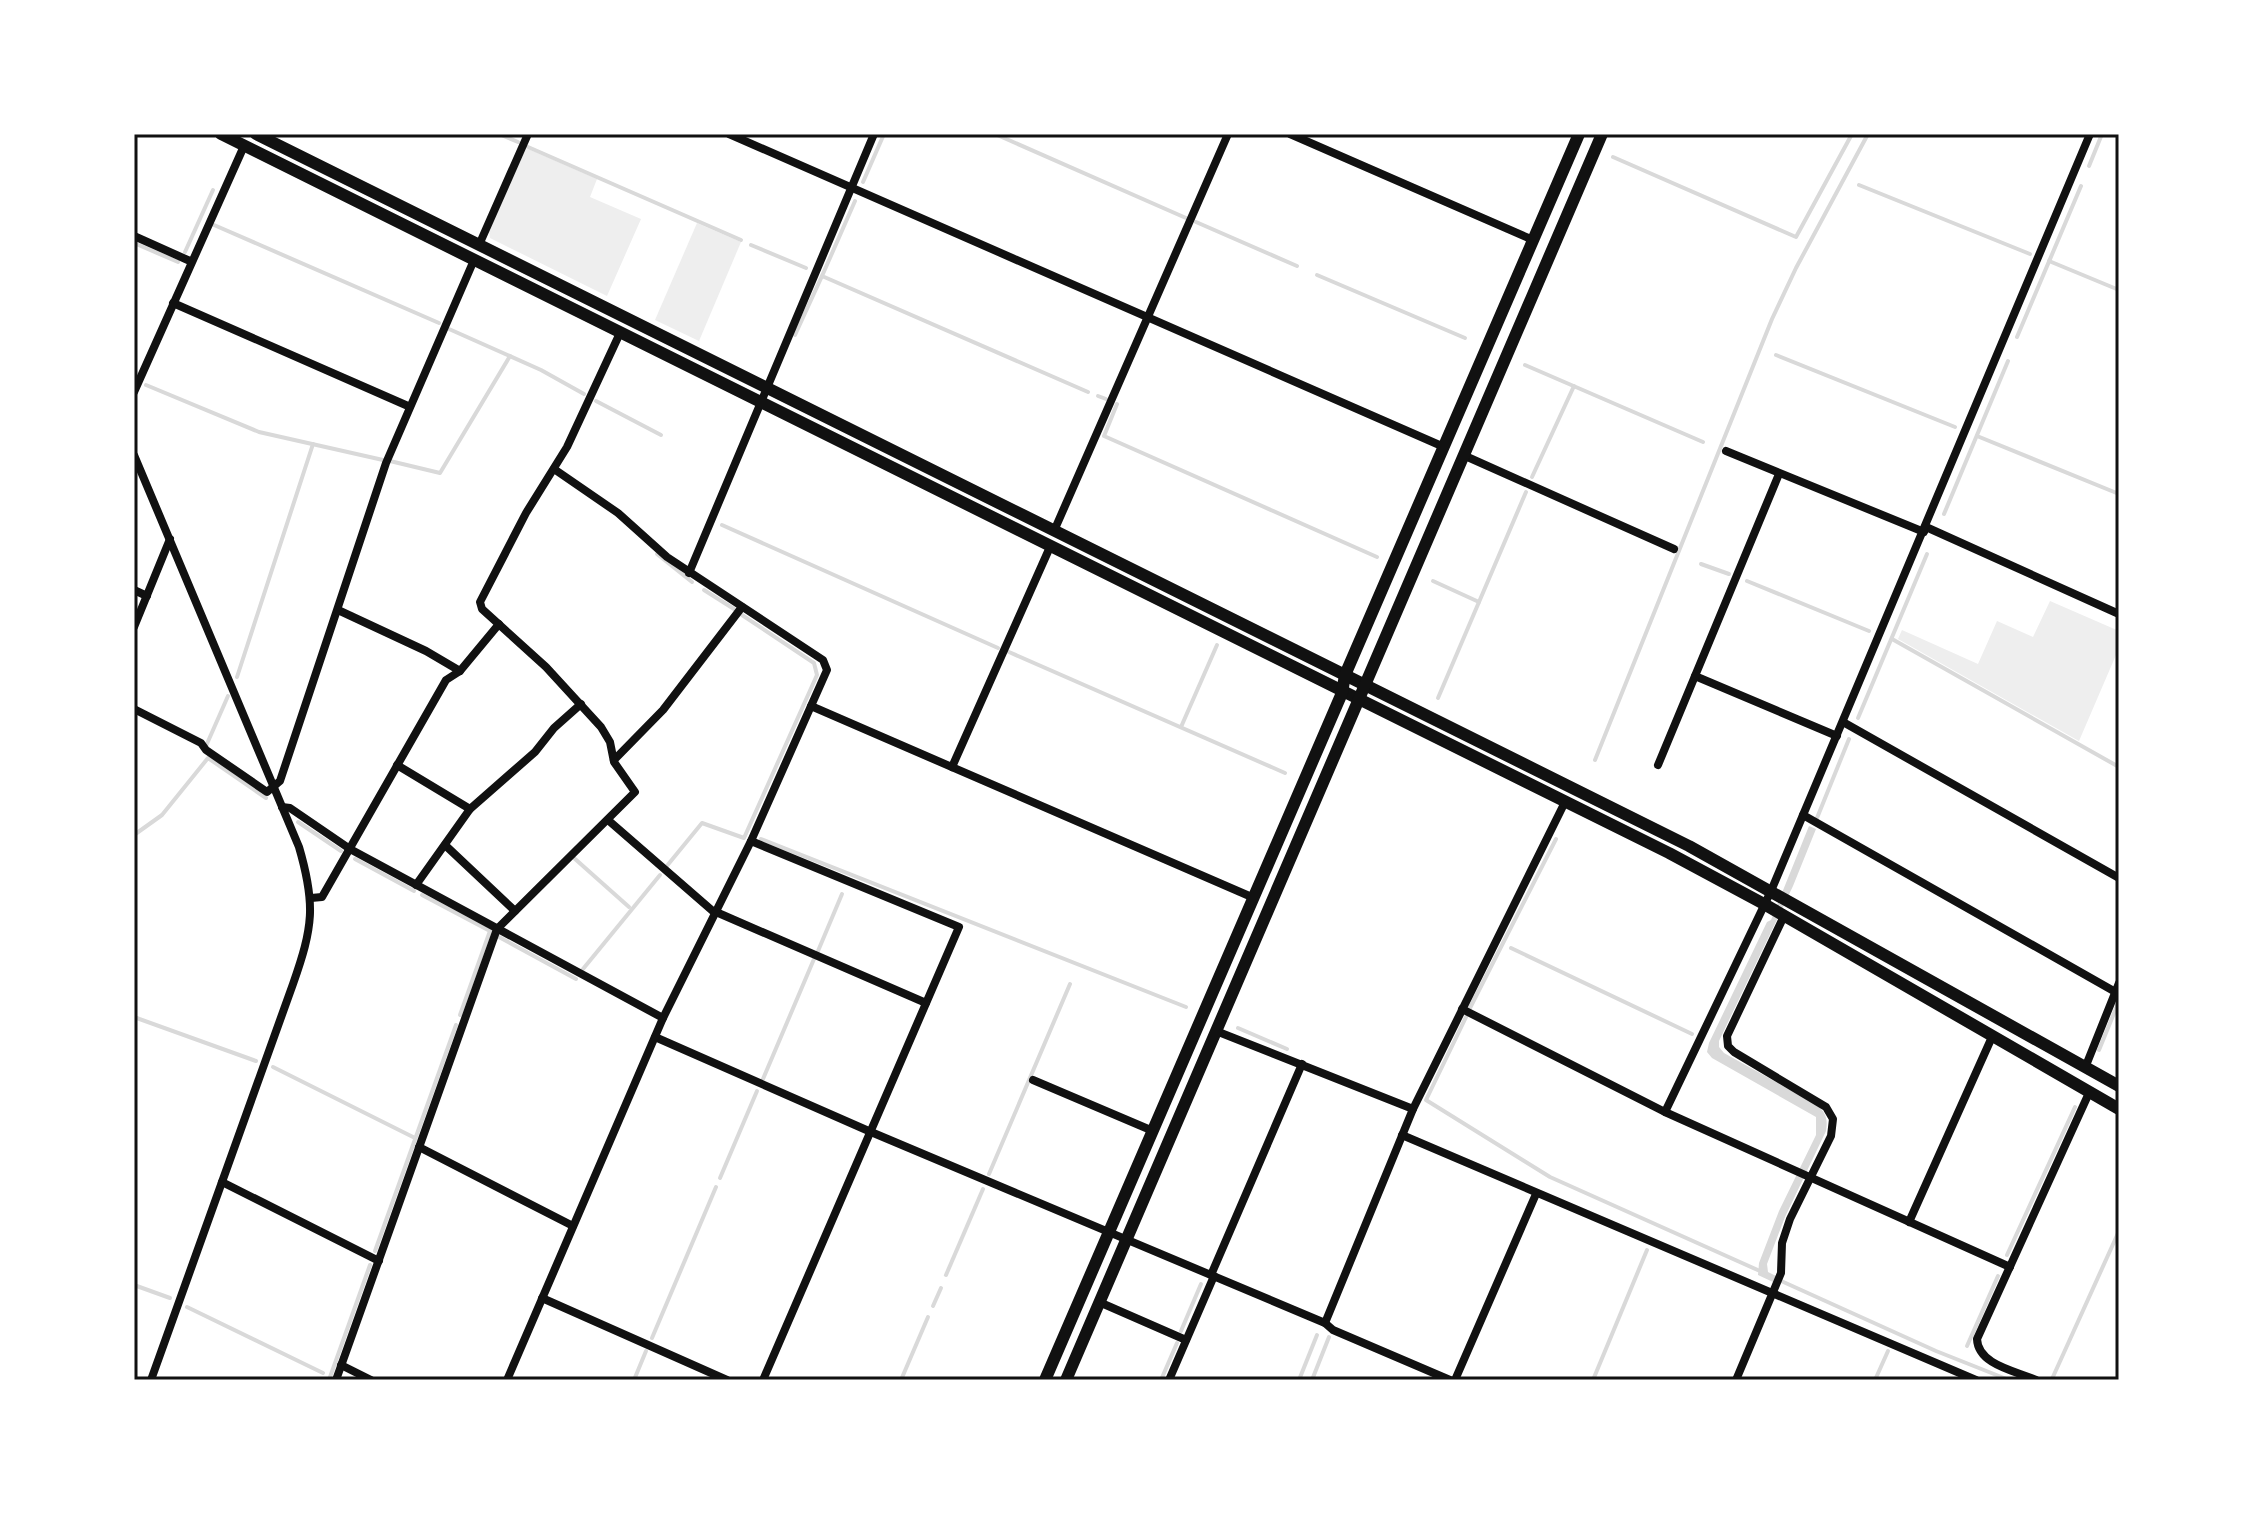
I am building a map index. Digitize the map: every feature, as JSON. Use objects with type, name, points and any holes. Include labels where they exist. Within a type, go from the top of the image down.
[{"type":"main road","points":[[221,134],[1669,853],[1764,904],[2119,1109]]},
{"type":"main road","points":[[256,134],[1689,846],[2119,1086]]},
{"type":"main road","points":[[1045,1380],[1579,134]]},
{"type":"main road","points":[[1066,1380],[1602,134]]},
{"type":"street","points":[[479,245],[528,134]]},
{"type":"street","points":[[729,134],[1444,447]]},
{"type":"street","points":[[689,573],[874,134]]},
{"type":"street","points":[[1054,531],[1228,134]]},
{"type":"street","points":[[1290,134],[1533,240]]},
{"type":"street","points":[[1665,1112],[1771,891],[2090,134]]},
{"type":"street","points":[[134,392],[244,146]]},
{"type":"street","points":[[134,236],[190,261]]},
{"type":"street","points":[[134,709],[201,743],[206,750],[267,792],[280,781],[386,463],[408,406],[474,260]]},
{"type":"street","points":[[173,303],[408,406]]},
{"type":"street","points":[[336,1380],[497,929],[635,792],[614,760],[610,742],[581,704],[482,609],[480,602],[526,513],[567,447],[620,333]]},
{"type":"street","points":[[1726,451],[1925,530],[2119,614]]},
{"type":"street","points":[[134,455],[299,847],[312,908],[306,946],[151,1380]]},
{"type":"street","points":[[1463,455],[1674,549]]},
{"type":"street","points":[[507,1380],[663,1018],[751,841],[827,670],[823,660],[689,573],[618,513],[554,469]]},
{"type":"street","points":[[1658,765],[1779,474]]},
{"type":"street","points":[[134,627],[170,539]]},
{"type":"street","points":[[952,767],[1050,547]]},
{"type":"street","points":[[134,590],[147,596]]},
{"type":"street","points":[[614,760],[663,710],[742,607]]},
{"type":"street","points":[[338,610],[426,651],[460,671]]},
{"type":"street","points":[[311,898],[322,897],[446,680],[460,671],[499,624]]},
{"type":"street","points":[[1695,676],[1837,736]]},
{"type":"street","points":[[416,885],[470,809],[535,752],[554,728],[581,704]]},
{"type":"street","points":[[811,706],[1254,898]]},
{"type":"street","points":[[1843,722],[2119,878]]},
{"type":"street","points":[[397,765],[470,809]]},
{"type":"street","points":[[1325,1323],[1413,1109],[1565,802]]},
{"type":"street","points":[[282,807],[290,808],[350,849],[663,1018]]},
{"type":"street","points":[[1803,815],[2118,990],[2085,1068]]},
{"type":"street","points":[[608,820],[716,913],[926,1003]]},
{"type":"street","points":[[751,841],[959,927],[763,1380]]},
{"type":"street","points":[[445,845],[515,911]]},
{"type":"street","points":[[1736,1380],[1780,1274],[1782,1243],[1790,1219],[1808,1177],[1831,1136],[1833,1119],[1826,1107],[1728,1046],[1727,1036],[1783,915]]},
{"type":"street","points":[[1462,1009],[1665,1112],[2010,1267]]},
{"type":"street","points":[[1216,1031],[1413,1109]]},
{"type":"street","points":[[655,1037],[1452,1380],[1536,1194]]},
{"type":"street","points":[[1909,1222],[1992,1037]]},
{"type":"street","points":[[1169,1380],[1302,1064]]},
{"type":"street","points":[[1033,1080],[1153,1131]]},
{"type":"street","points":[[2036,1380],[1984,1358],[1978,1350],[1977,1339],[2089,1093]]},
{"type":"street","points":[[1402,1135],[1536,1194],[1774,1290],[1976,1380]]},
{"type":"street","points":[[419,1147],[573,1226]]},
{"type":"street","points":[[222,1182],[379,1261]]},
{"type":"street","points":[[542,1298],[727,1380]]},
{"type":"street","points":[[1099,1302],[1186,1340]]},
{"type":"street","points":[[341,1365],[371,1380]]},
{"type":"shaded area","points":[[526,148],[597,179],[590,197],[641,219],[607,296],[490,238],[489,231]]},
{"type":"shaded area","points":[[697,223],[741,242],[699,341],[655,320]]},
{"type":"shaded area","points":[[2050,601],[2119,631],[2119,648],[2079,741],[1898,639],[1902,630],[1978,664],[1997,621],[2033,637]]},
{"type":"shaded area","points":[[1809,826],[1816,829],[1793,886],[1719,1041],[1724,1053],[1817,1105],[1826,1120],[1826,1131],[1785,1217],[1767,1264],[1768,1272],[1776,1276],[1773,1282],[1758,1275],[1759,1263],[1779,1211],[1816,1135],[1816,1117],[1712,1058],[1707,1052],[1767,922],[1771,920]]},
{"type":"waterway","points":[[499,134],[518,142]]},
{"type":"waterway","points":[[863,182],[884,134]]},
{"type":"waterway","points":[[995,134],[1186,218]]},
{"type":"waterway","points":[[1613,157],[1796,237],[1852,134]]},
{"type":"waterway","points":[[1595,760],[1772,319],[1868,134]]},
{"type":"waterway","points":[[2089,166],[2102,134]]},
{"type":"waterway","points":[[528,147],[741,240]]},
{"type":"waterway","points":[[1859,185],[2030,254]]},
{"type":"waterway","points":[[2017,337],[2081,186]]},
{"type":"waterway","points":[[185,252],[213,190]]},
{"type":"waterway","points":[[855,201],[822,276],[1088,392]]},
{"type":"waterway","points":[[1196,222],[1297,266]]},
{"type":"waterway","points":[[214,225],[439,323]]},
{"type":"waterway","points":[[134,243],[178,262]]},
{"type":"waterway","points":[[751,245],[806,268]]},
{"type":"waterway","points":[[2049,261],[2119,290]]},
{"type":"waterway","points":[[1317,275],[1465,338]]},
{"type":"waterway","points":[[795,335],[822,276]]},
{"type":"waterway","points":[[449,329],[541,370],[584,394]]},
{"type":"waterway","points":[[1776,355],[1955,427]]},
{"type":"waterway","points":[[390,461],[440,473],[510,356]]},
{"type":"waterway","points":[[1944,514],[2008,361]]},
{"type":"waterway","points":[[1525,365],[1703,442]]},
{"type":"waterway","points":[[146,385],[259,432],[383,460]]},
{"type":"waterway","points":[[1532,477],[1574,386]]},
{"type":"waterway","points":[[1098,396],[1106,399]]},
{"type":"waterway","points":[[596,401],[661,435]]},
{"type":"waterway","points":[[1117,404],[1104,436],[1377,557]]},
{"type":"waterway","points":[[1977,436],[2119,494]]},
{"type":"waterway","points":[[237,677],[313,444]]},
{"type":"waterway","points":[[1479,602],[1526,492]]},
{"type":"waterway","points":[[722,525],[998,648]]},
{"type":"waterway","points":[[657,554],[692,582]]},
{"type":"waterway","points":[[1858,718],[1927,554]]},
{"type":"waterway","points":[[1701,564],[1729,574]]},
{"type":"waterway","points":[[1433,581],[1479,602],[1438,698]]},
{"type":"waterway","points":[[1747,581],[1869,631]]},
{"type":"waterway","points":[[704,590],[734,609]]},
{"type":"waterway","points":[[666,867],[702,823],[744,838],[817,675],[814,663],[742,615]]},
{"type":"waterway","points":[[1892,639],[2119,767]]},
{"type":"waterway","points":[[1181,727],[1217,645]]},
{"type":"waterway","points":[[1009,652],[1285,773]]},
{"type":"waterway","points":[[206,746],[228,696]]},
{"type":"waterway","points":[[1817,818],[1849,739]]},
{"type":"waterway","points":[[134,835],[162,815],[208,758],[266,798]]},
{"type":"waterway","points":[[298,822],[341,851]]},
{"type":"waterway","points":[[761,839],[1186,1007]]},
{"type":"waterway","points":[[1470,1008],[1556,839]]},
{"type":"waterway","points":[[574,858],[629,907]]},
{"type":"waterway","points":[[355,859],[414,891]]},
{"type":"waterway","points":[[583,969],[660,875]]},
{"type":"waterway","points":[[818,951],[842,894]]},
{"type":"waterway","points":[[422,895],[490,931],[460,1015]]},
{"type":"waterway","points":[[499,937],[576,979]]},
{"type":"waterway","points":[[1511,948],[1692,1034]]},
{"type":"waterway","points":[[763,1079],[814,959]]},
{"type":"waterway","points":[[989,1174],[1070,984]]},
{"type":"waterway","points":[[2099,1050],[2119,1001]]},
{"type":"waterway","points":[[1467,1015],[1426,1100],[1550,1177],[1760,1271]]},
{"type":"waterway","points":[[134,1017],[256,1061]]},
{"type":"waterway","points":[[375,1251],[456,1025]]},
{"type":"waterway","points":[[1238,1028],[1287,1049]]},
{"type":"waterway","points":[[273,1067],[415,1138]]},
{"type":"waterway","points":[[720,1178],[757,1091]]},
{"type":"waterway","points":[[2007,1255],[2075,1107]]},
{"type":"waterway","points":[[652,1338],[716,1187]]},
{"type":"waterway","points":[[946,1275],[983,1189]]},
{"type":"waterway","points":[[2052,1379],[2119,1231]]},
{"type":"waterway","points":[[1593,1380],[1647,1250]]},
{"type":"waterway","points":[[329,1380],[370,1265]]},
{"type":"waterway","points":[[1967,1346],[1998,1276]]},
{"type":"waterway","points":[[1779,1280],[1936,1351],[2009,1380]]},
{"type":"waterway","points":[[1181,1331],[1201,1284]]},
{"type":"waterway","points":[[134,1285],[170,1298]]},
{"type":"waterway","points":[[933,1306],[941,1288]]},
{"type":"waterway","points":[[187,1307],[323,1373]]},
{"type":"waterway","points":[[901,1380],[928,1317]]},
{"type":"waterway","points":[[1299,1380],[1317,1335]]},
{"type":"waterway","points":[[1312,1380],[1329,1337]]},
{"type":"waterway","points":[[1161,1380],[1177,1343]]},
{"type":"waterway","points":[[634,1380],[646,1351]]},
{"type":"waterway","points":[[1875,1380],[1888,1351]]}]
